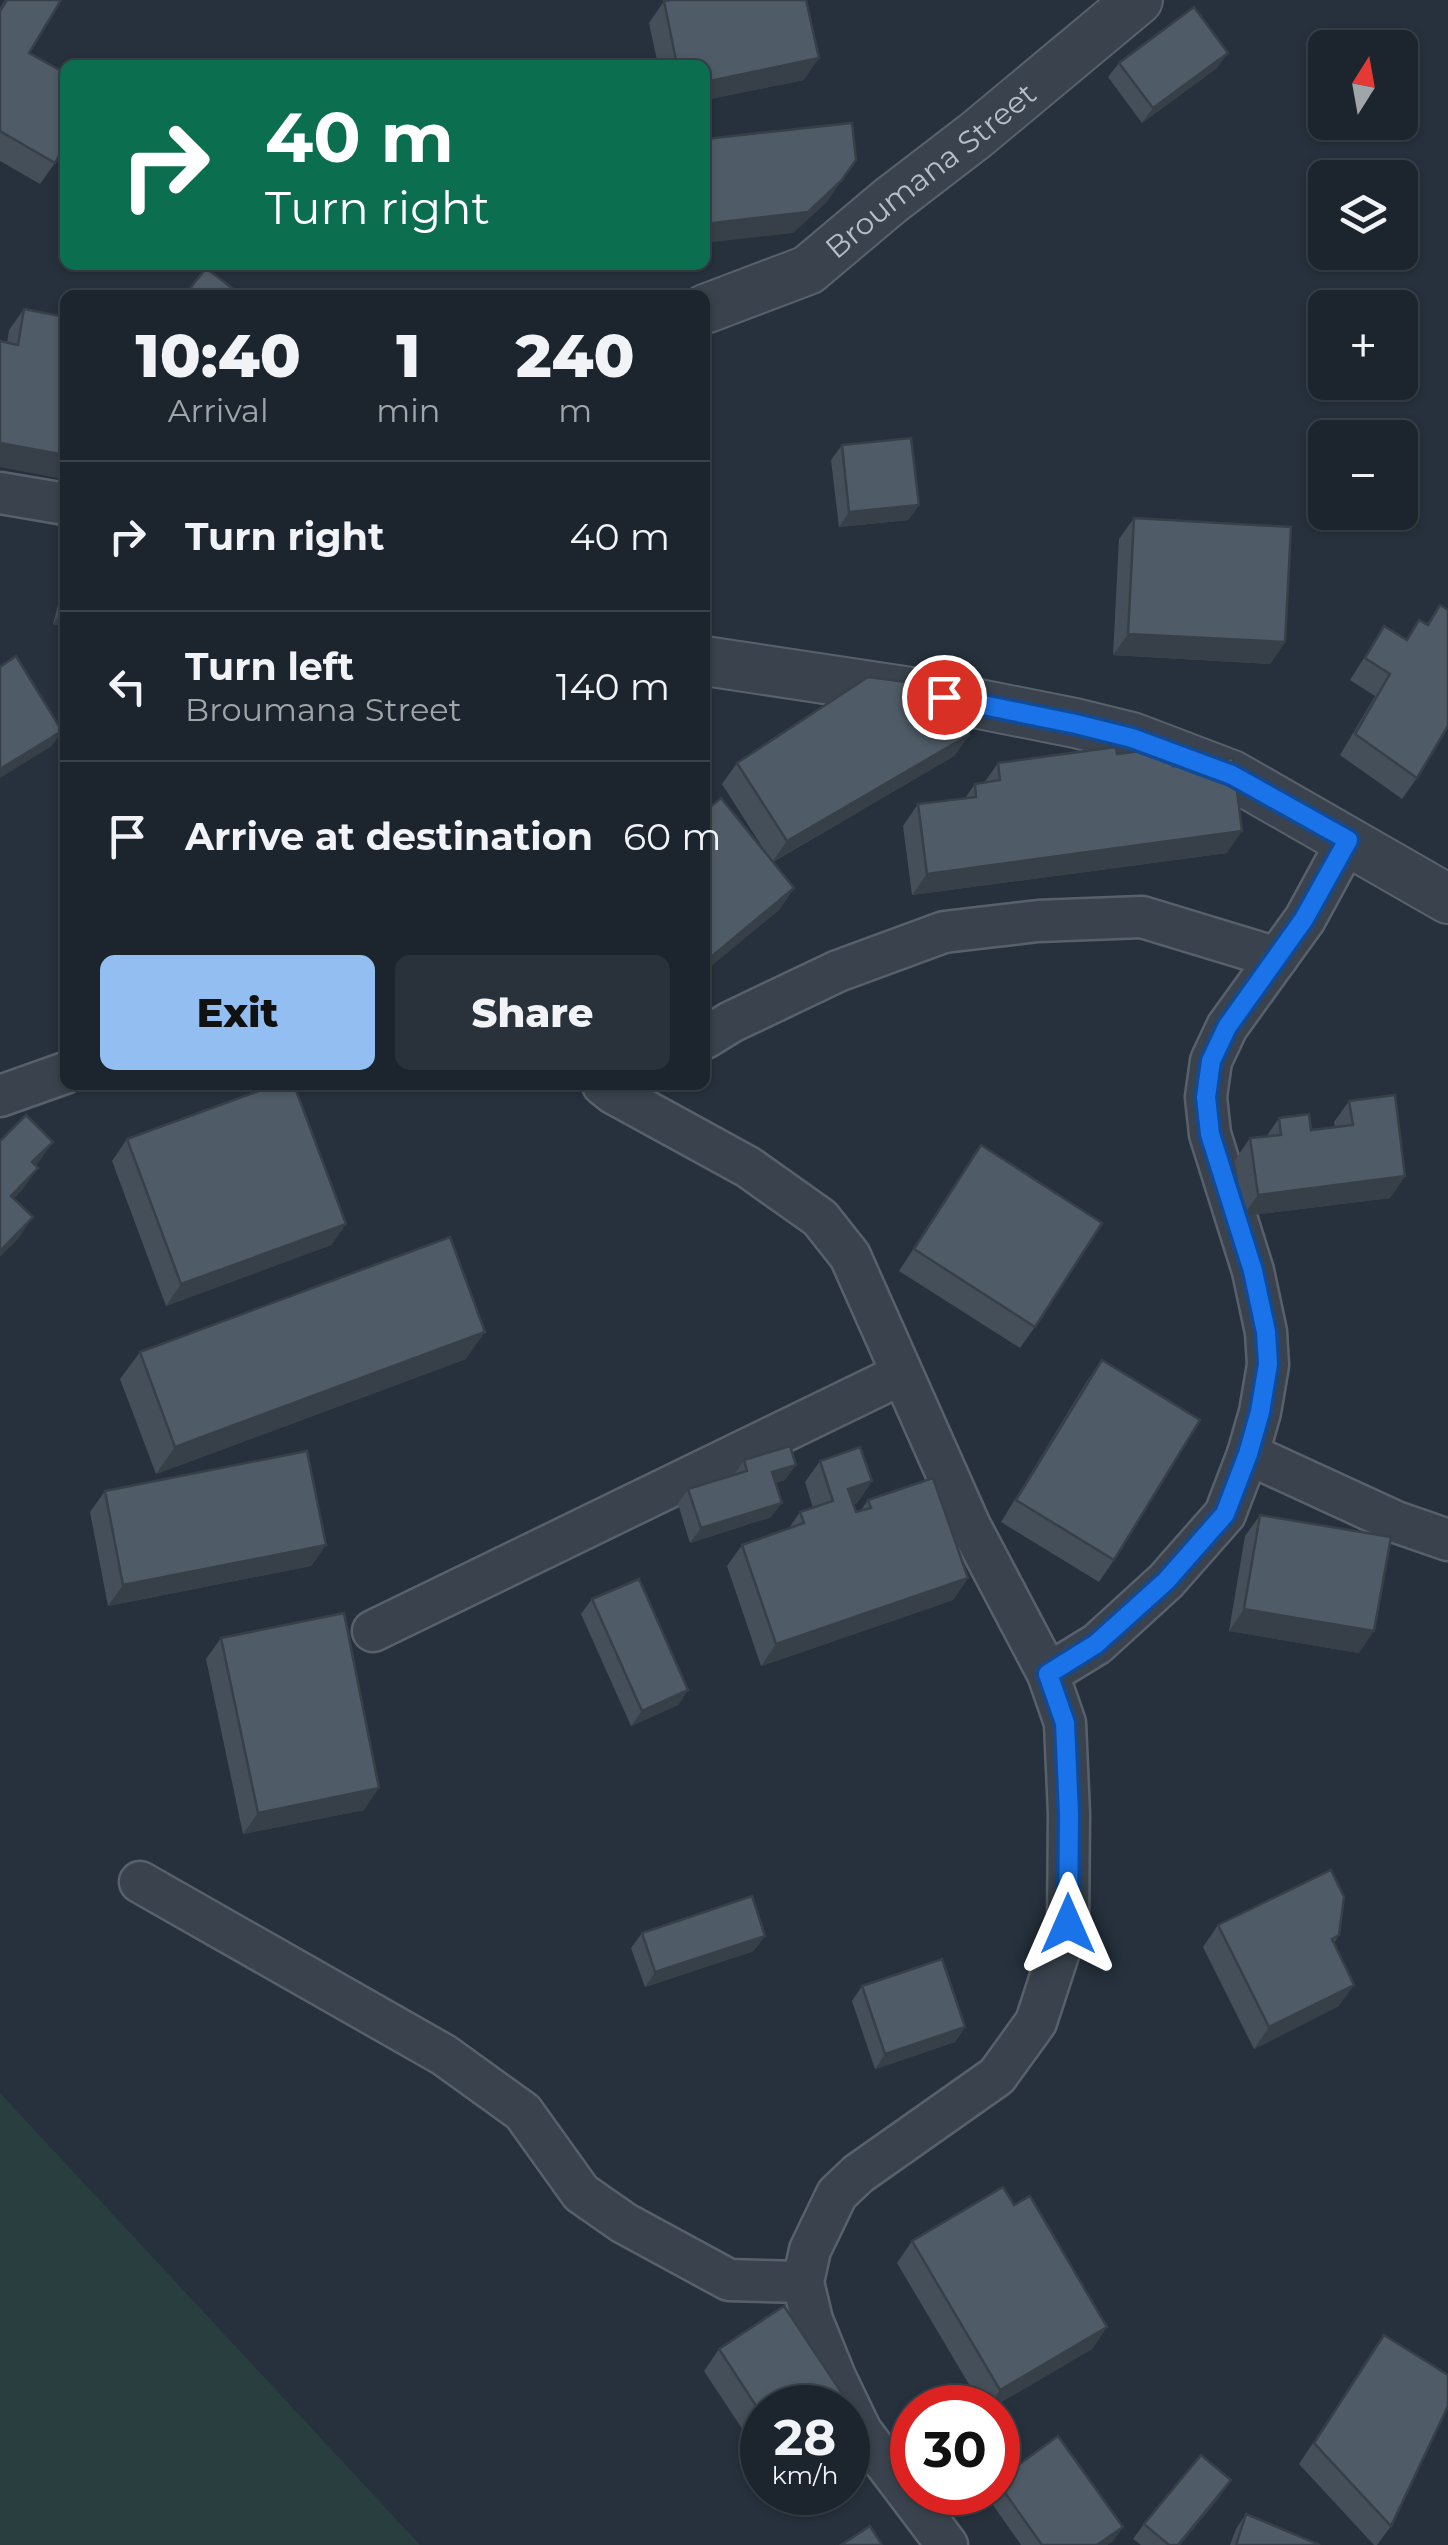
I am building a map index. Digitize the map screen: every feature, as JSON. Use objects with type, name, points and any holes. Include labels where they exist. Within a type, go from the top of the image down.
[{"type":"street","name":"Broumana Street","points":[[710,308],[808,270],[1138,0]]},
{"type":"street","points":[[0,492],[60,503]]},
{"type":"street","points":[[710,662],[944,697],[1132,738],[1232,775],[1448,899]]},
{"type":"street","points":[[1048,1674],[1096,1644],[1166,1581],[1225,1514],[1248,1454],[1268,1364],[1266,1332],[1253,1271],[1210,1134],[1206,1097],[1211,1061],[1227,1027],[1304,919],[1348,840]]},
{"type":"street","points":[[710,1035],[838,972],[944,932],[1038,921],[1142,916],[1276,958]]},
{"type":"street","points":[[0,1096],[60,1075]]},
{"type":"street","points":[[617,1090],[748,1168],[820,1218],[850,1256],[970,1526],[1048,1674],[1065,1723],[1068,1924],[1036,2022],[997,2076],[858,2174],[838,2194],[810,2250],[803,2282],[812,2320],[861,2431],[947,2545]]},
{"type":"street","points":[[373,1631],[902,1374]]},
{"type":"street","points":[[1248,1454],[1396,1522],[1448,1540]]},
{"type":"street","points":[[140,1882],[444,2055],[523,2112],[581,2193],[624,2223],[730,2280],[803,2282]]},
{"type":"green space","points":[[0,2093],[420,2545],[0,2545]]},
{"type":"building","points":[[7,0],[61,0],[29,53],[60,70],[60,154],[55,163],[0,131],[0,11]]},
{"type":"building","points":[[806,0],[819,58],[710,81],[710,60],[676,60],[664,1]]},
{"type":"building","points":[[1194,7],[1228,53],[1153,108],[1119,63]]},
{"type":"building","points":[[852,123],[856,160],[841,181],[808,212],[710,223],[710,138]]},
{"type":"building","points":[[209,270],[235,290],[189,290]]},
{"type":"building","points":[[24,309],[60,316],[60,454],[0,443],[0,341],[18,345]]},
{"type":"building","points":[[911,438],[919,505],[849,512],[842,445]]},
{"type":"building","points":[[1134,518],[1291,527],[1285,642],[1128,634]]},
{"type":"building","points":[[1440,605],[1448,610],[1448,726],[1417,778],[1355,734],[1390,674],[1365,658],[1384,626],[1407,640],[1419,620],[1428,625]]},
{"type":"building","points":[[16,656],[60,732],[0,769],[0,667]]},
{"type":"building","points":[[868,677],[944,687],[969,735],[787,841],[737,763]]},
{"type":"building","points":[[1116,747],[1117,754],[1170,747],[1173,766],[1233,758],[1242,831],[927,874],[918,804],[976,797],[975,784],[1000,780],[998,763]]},
{"type":"building","points":[[721,798],[794,888],[710,958],[710,807]]},
{"type":"building","points":[[261,1090],[296,1090],[346,1224],[181,1284],[127,1139]]},
{"type":"building","points":[[1395,1095],[1405,1176],[1258,1195],[1250,1138],[1281,1135],[1279,1118],[1309,1114],[1311,1130],[1353,1125],[1349,1101]]},
{"type":"building","points":[[26,1115],[53,1142],[32,1162],[38,1168],[11,1196],[33,1217],[0,1251],[0,1141]]},
{"type":"building","points":[[981,1145],[1102,1223],[1035,1327],[914,1249]]},
{"type":"building","points":[[450,1237],[485,1332],[175,1447],[140,1352]]},
{"type":"building","points":[[1102,1360],[1200,1420],[1114,1560],[1016,1500]]},
{"type":"building","points":[[790,1446],[796,1465],[772,1472],[782,1503],[701,1528],[688,1489],[747,1471],[744,1460]]},
{"type":"building","points":[[860,1447],[872,1481],[848,1489],[856,1512],[871,1508],[868,1500],[933,1478],[968,1578],[776,1644],[742,1545],[804,1523],[800,1512],[833,1501],[820,1461]]},
{"type":"building","points":[[307,1451],[326,1545],[123,1585],[105,1491]]},
{"type":"building","points":[[1260,1515],[1391,1537],[1374,1631],[1244,1609]]},
{"type":"building","points":[[639,1579],[688,1690],[642,1711],[592,1599]]},
{"type":"building","points":[[344,1613],[379,1788],[258,1813],[221,1638]]},
{"type":"building","points":[[1331,1870],[1344,1897],[1339,1935],[1332,1939],[1354,1985],[1269,2027],[1218,1925]]},
{"type":"building","points":[[752,1896],[765,1936],[655,1972],[642,1933]]},
{"type":"building","points":[[942,1959],[965,2027],[885,2054],[862,1986]]},
{"type":"building","points":[[1003,2187],[1014,2205],[1030,2196],[1107,2327],[1008,2385],[997,2385],[912,2241]]},
{"type":"building","points":[[784,2306],[836,2385],[742,2385],[719,2349]]},
{"type":"building","points":[[1384,2335],[1448,2375],[1448,2406],[1391,2526],[1314,2443]]},
{"type":"building","points":[[1058,2436],[1123,2527],[1097,2545],[1042,2545],[1020,2514],[1020,2464]]},
{"type":"building","points":[[1201,2455],[1231,2480],[1178,2545],[1169,2545],[1144,2524]]},
{"type":"building","points":[[1246,2514],[1320,2545],[1236,2545]]},
{"type":"building","points":[[870,2526],[882,2545],[841,2545]]},
{"type":"route","points":[[944,697],[1132,738],[1232,775],[1348,840],[1304,919],[1227,1027],[1211,1061],[1206,1097],[1210,1134],[1253,1271],[1266,1332],[1268,1364],[1248,1454],[1225,1514],[1166,1581],[1096,1644],[1048,1674],[1065,1723],[1068,1924]]}]
